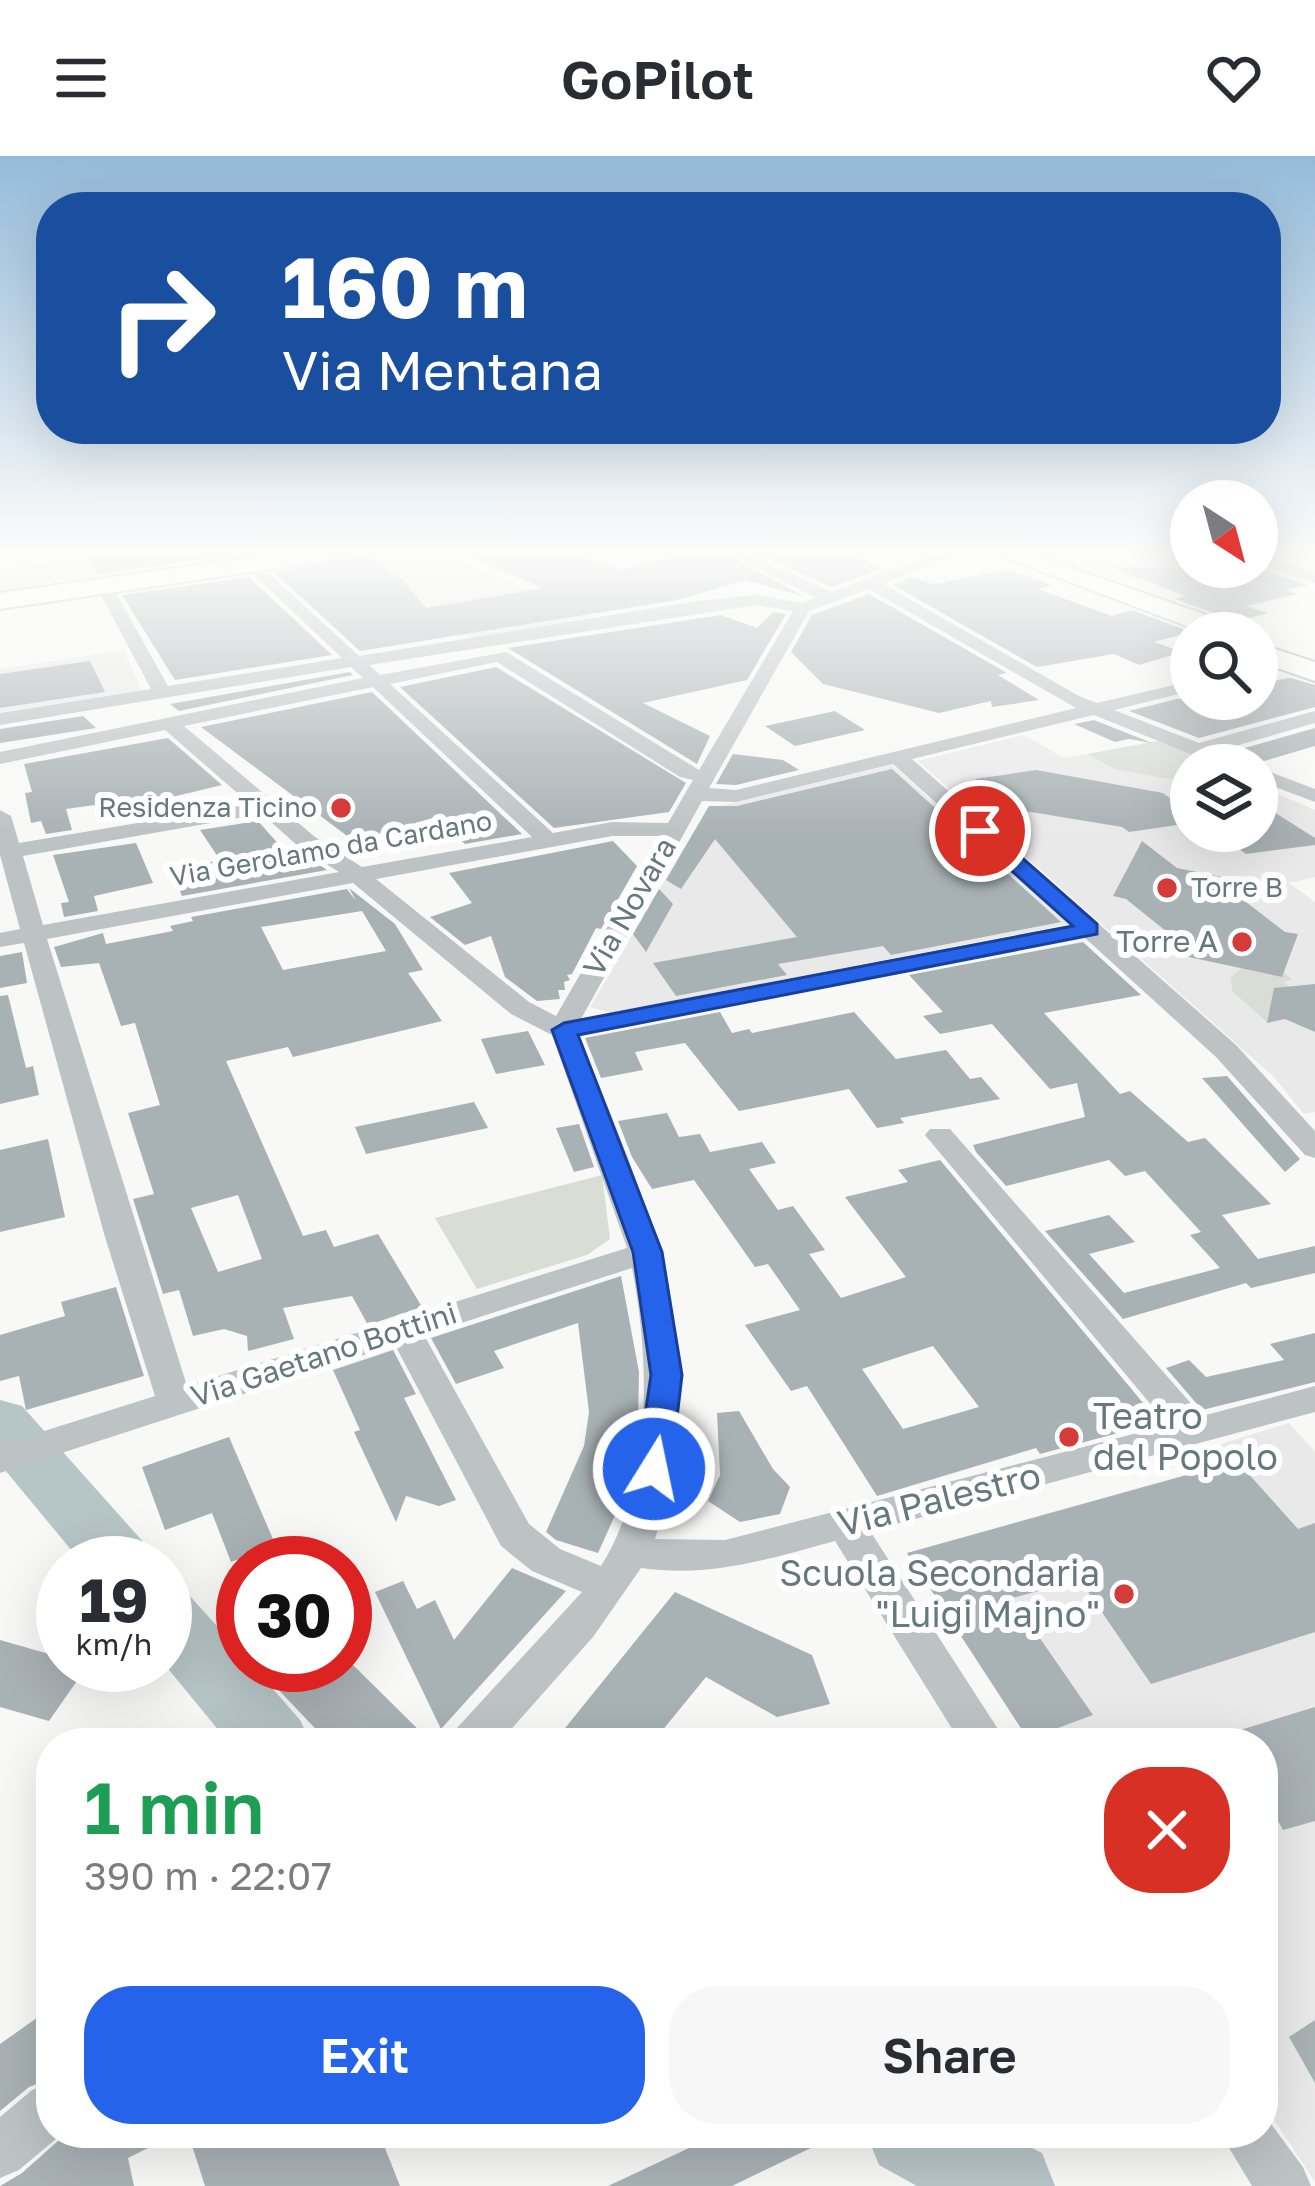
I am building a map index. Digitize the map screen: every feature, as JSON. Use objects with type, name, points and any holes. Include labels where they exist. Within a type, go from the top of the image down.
[{"type":"main road","points":[[1278,653],[1307,662]]},
{"type":"street","points":[[138,649],[162,692]]},
{"type":"street","points":[[341,649],[548,840]]},
{"type":"street","points":[[0,718],[436,649]]},
{"type":"street","name":"Via Novara","points":[[568,1019],[779,649]]},
{"type":"street","points":[[987,649],[1094,709],[1183,744]]},
{"type":"street","points":[[0,758],[491,656],[506,657],[687,773],[700,786],[736,796],[1170,691]]},
{"type":"street","points":[[1219,744],[1315,717]]},
{"type":"street","points":[[170,724],[520,1008],[568,1019],[1090,929]]},
{"type":"street","points":[[897,757],[1226,1051],[1315,1149]]},
{"type":"street","points":[[1278,781],[1315,796]]},
{"type":"street","points":[[12,851],[268,807]]},
{"type":"street","points":[[0,816],[121,1237],[175,1403]]},
{"type":"street","name":"Via Gerolamo da Cardano","points":[[0,940],[629,826],[674,830]]},
{"type":"street","points":[[484,1728],[619,1567],[654,1469],[666,1394],[647,1252],[568,1019]]},
{"type":"street","points":[[940,1135],[1194,1431]]},
{"type":"street","name":"Via Gaetano Bottini","points":[[0,1459],[647,1252]]},
{"type":"street","name":"Via Palestro","points":[[404,1330],[515,1535],[530,1553],[561,1569],[725,1555],[1315,1400]]},
{"type":"street","points":[[843,1522],[975,1728]]},
{"type":"street","points":[[0,2151],[36,2121]]},
{"type":"street","points":[[1257,2148],[1284,2186]]},
{"type":"shaded area","points":[[124,650],[142,691],[0,712],[0,669]]},
{"type":"shaded area","points":[[1023,735],[1065,758],[1163,740],[1173,744],[1170,852],[1278,852],[1278,794],[1315,810],[1315,877],[1289,883],[1315,902],[1315,1112],[1304,1114],[1274,1077],[918,761]]},
{"type":"shaded area","points":[[1163,740],[1172,744],[1170,779],[1114,769],[1088,754]]},
{"type":"shaded area","points":[[892,765],[1070,924],[611,1013],[590,1007],[707,809]]},
{"type":"shaded area","points":[[1242,968],[1283,972],[1292,979],[1284,982],[1289,987],[1269,1017],[1274,1021],[1268,1023],[1232,991],[1231,977]]},
{"type":"shaded area","points":[[602,1175],[610,1239],[587,1255],[477,1289],[435,1218]]},
{"type":"shaded area","name":"Scuola Secondaria \"Luigi Majno\"","points":[[1289,1423],[1315,1452],[1315,2182],[1278,2126],[1278,1728],[1021,1728],[907,1553],[1235,1461],[1221,1444]]},
{"type":"building","points":[[156,649],[325,649],[332,655],[175,680]]},
{"type":"building","points":[[509,649],[765,649],[747,680],[643,703],[710,736],[697,764]]},
{"type":"building","points":[[965,649],[1007,673],[998,675],[1039,700],[992,707],[991,701],[939,713],[823,684],[791,652]]},
{"type":"building","points":[[1005,649],[1170,649],[1170,656],[1139,665],[1114,654],[1037,667]]},
{"type":"building","points":[[90,661],[105,692],[0,708],[0,674]]},
{"type":"building","points":[[496,667],[686,783],[669,812],[554,828],[400,687]]},
{"type":"building","points":[[353,675],[179,711],[170,704]]},
{"type":"building","points":[[1291,678],[1315,685],[1315,707],[1278,717],[1278,680]]},
{"type":"building","points":[[372,692],[522,834],[465,844],[436,817],[354,841],[201,727]]},
{"type":"building","points":[[1170,701],[1170,720],[1266,720],[1199,738],[1129,711]]},
{"type":"building","points":[[835,711],[865,730],[795,746],[765,726]]},
{"type":"building","points":[[83,716],[96,728],[0,743],[0,729]]},
{"type":"building","points":[[1094,720],[1152,743],[1115,742],[1074,724]]},
{"type":"building","points":[[1315,728],[1315,746],[1278,757],[1278,744],[1258,744]]},
{"type":"building","points":[[168,738],[222,785],[135,806],[131,800],[66,809],[72,830],[46,834],[41,821],[31,823],[25,793],[32,792],[24,764]]},
{"type":"building","points":[[733,754],[783,760],[799,770],[736,785],[716,784]]},
{"type":"building","points":[[892,769],[1061,922],[891,955],[883,946],[778,964],[787,975],[676,996],[653,963],[797,937],[715,839],[681,889],[666,880],[709,806],[737,806]]},
{"type":"building","points":[[1036,770],[1163,793],[1170,798],[1170,826],[1129,832],[1013,809],[975,779]]},
{"type":"building","points":[[1278,815],[1315,838],[1315,845],[1278,850]]},
{"type":"building","points":[[258,821],[281,847],[294,848],[327,870],[182,896],[171,870],[220,860],[200,830]]},
{"type":"building","points":[[613,841],[637,866],[601,929],[596,928],[572,974],[567,975],[570,980],[564,982],[565,990],[558,990],[560,999],[537,1001],[505,977],[491,936],[465,945],[430,917],[472,903],[449,873]]},
{"type":"building","points":[[1142,841],[1177,868],[1222,877],[1220,882],[1285,932],[1298,934],[1282,977],[1184,956],[1187,948],[1126,899],[1113,896]]},
{"type":"building","points":[[136,843],[153,883],[94,896],[98,911],[64,917],[61,903],[69,902],[53,855]]},
{"type":"building","points":[[349,888],[395,924],[423,970],[408,973],[442,1021],[293,1057],[288,1047],[226,1061],[303,1236],[326,1230],[334,1247],[378,1234],[422,1307],[368,1325],[352,1296],[283,1308],[294,1339],[248,1351],[247,1336],[224,1329],[193,1336],[179,1290],[163,1294],[133,1199],[154,1194],[128,1113],[160,1105],[135,1023],[121,1026],[99,963],[61,967],[54,947],[103,933],[106,944],[173,931],[170,926],[193,921],[191,917],[347,889],[356,901]],"holes":[[[362,911],[386,951],[283,970],[261,927]],[[238,1195],[262,1259],[218,1272],[191,1208]]]},
{"type":"building","points":[[659,889],[673,904],[646,952],[633,934]]},
{"type":"building","points":[[1083,942],[1141,995],[1044,1013],[1120,1094],[1130,1091],[1188,1142],[1205,1138],[1271,1204],[1222,1215],[1258,1259],[1315,1246],[1315,1273],[1251,1288],[1246,1283],[1123,1319],[1045,1231],[1109,1215],[1135,1242],[1089,1254],[1124,1293],[1220,1268],[1190,1235],[1201,1232],[1145,1171],[1125,1176],[1109,1160],[1006,1186],[976,1152],[973,1145],[1085,1117],[1077,1083],[1050,1089],[992,1024],[940,1034],[923,1016],[943,1012],[909,975]]},
{"type":"building","points":[[22,952],[27,983],[0,988],[0,956]]},
{"type":"building","points":[[1315,984],[1315,1032],[1285,1019],[1267,1023],[1274,988]]},
{"type":"building","points":[[8,995],[26,1068],[33,1066],[39,1095],[0,1104],[0,996]]},
{"type":"building","points":[[720,1012],[732,1033],[749,1029],[752,1033],[854,1012],[896,1059],[946,1050],[970,1079],[981,1077],[1000,1099],[900,1118],[904,1123],[877,1128],[849,1089],[739,1111],[685,1043],[635,1052],[643,1070],[601,1078],[585,1038]]},
{"type":"building","points":[[528,1031],[545,1065],[496,1074],[481,1039]]},
{"type":"building","points":[[1227,1076],[1300,1159],[1285,1172],[1202,1078]]},
{"type":"building","points":[[474,1102],[488,1128],[366,1154],[355,1127]]},
{"type":"building","points":[[667,1113],[679,1137],[700,1134],[710,1152],[762,1142],[776,1163],[749,1169],[778,1210],[793,1206],[825,1250],[809,1254],[841,1298],[906,1277],[845,1197],[908,1182],[898,1170],[940,1160],[1159,1422],[1040,1454],[1036,1448],[877,1496],[807,1386],[791,1391],[745,1325],[800,1310],[768,1264],[755,1267],[694,1180],[652,1189],[618,1121]],"holes":[[[933,1346],[979,1407],[903,1429],[862,1369]]]},
{"type":"building","points":[[579,1124],[594,1167],[574,1172],[556,1128]]},
{"type":"building","points":[[48,1139],[65,1217],[0,1232],[0,1150]]},
{"type":"building","points":[[621,1276],[639,1372],[638,1420],[621,1502],[598,1553],[556,1540],[546,1532],[584,1446],[589,1412],[578,1323],[494,1351],[504,1368],[456,1384],[431,1338]]},
{"type":"building","points":[[116,1287],[144,1376],[26,1410],[19,1376],[0,1381],[0,1335],[65,1316],[61,1302]]},
{"type":"building","points":[[1315,1333],[1315,1382],[1202,1410],[1166,1368],[1189,1360],[1206,1377],[1284,1360],[1270,1344]]},
{"type":"building","points":[[393,1350],[416,1394],[404,1398],[456,1500],[439,1506],[406,1496],[396,1522],[354,1432],[360,1430],[333,1370]]},
{"type":"building","points":[[739,1411],[773,1469],[790,1487],[780,1514],[740,1522],[708,1501],[720,1475],[717,1413]]},
{"type":"building","points":[[229,1437],[272,1536],[221,1536],[212,1513],[165,1530],[142,1467]]},
{"type":"building","name":"Scuola Secondaria \"Luigi Majno\"","points":[[1237,1461],[1298,1529],[1315,1523],[1315,1632],[1151,1684],[1080,1580],[1012,1598],[1093,1715],[1058,1728],[1021,1728],[907,1553]]},
{"type":"building","points":[[512,1568],[566,1591],[442,1728],[375,1592],[403,1581],[417,1609],[435,1600],[454,1640]]},
{"type":"building","points":[[675,1592],[812,1655],[830,1704],[777,1717],[706,1677],[664,1728],[565,1728]]},
{"type":"building","points":[[0,1640],[36,1650],[36,1692],[69,1692],[49,1721],[0,1707]]},
{"type":"building","points":[[372,1684],[417,1728],[315,1728],[281,1692],[372,1692]]},
{"type":"building","points":[[1315,1707],[1315,1821],[1283,1830],[1278,1821],[1278,1728],[1247,1728]]},
{"type":"building","points":[[36,2019],[36,2084],[0,2111],[0,2044]]},
{"type":"building","points":[[1315,2020],[1315,2083],[1289,2037]]},
{"type":"building","points":[[50,2148],[148,2148],[128,2158],[134,2186],[0,2186]]},
{"type":"building","points":[[193,2148],[385,2148],[400,2186],[205,2186]]},
{"type":"building","points":[[689,2148],[811,2148],[732,2186],[608,2186]]},
{"type":"waterway","points":[[0,1422],[98,1536]]},
{"type":"waterway","points":[[192,1647],[261,1728]]},
{"type":"waterway","points":[[939,2148],[1009,2186]]},
{"type":"place","name":"Residenza Ticino","points":[[341,808]]},
{"type":"place","name":"Torre B","points":[[1167,888]]},
{"type":"place","name":"Torre A","points":[[1242,942]]},
{"type":"place","name":"Teatro del Popolo","points":[[1069,1437]]},
{"type":"place","name":"Scuola Secondaria \"Luigi Majno\"","points":[[1124,1594]]},
{"type":"route","points":[[654,1469],[667,1375],[647,1252],[564,1030],[1090,929],[980,831]]}]
